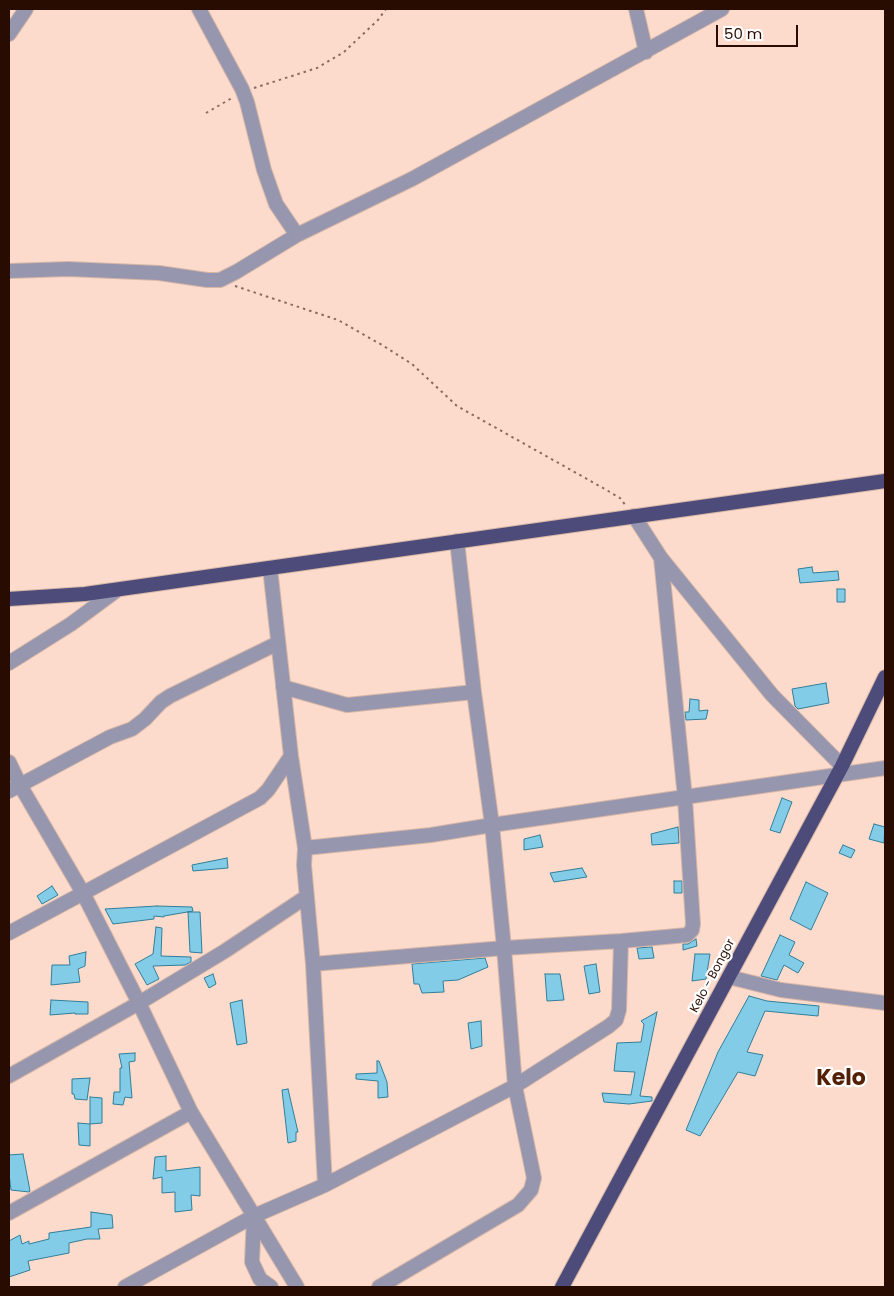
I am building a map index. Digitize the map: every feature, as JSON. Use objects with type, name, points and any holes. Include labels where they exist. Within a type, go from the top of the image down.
[{"type":"highway","points":[[9,599],[117,590],[634,516],[882,484]]},
{"type":"highway","name":"Kelo - Bongor","points":[[562,1287],[840,771],[885,677]]},
{"type":"street","points":[[9,34],[26,9]]},
{"type":"street","points":[[199,9],[242,89],[264,170],[276,204],[297,235]]},
{"type":"street","points":[[636,9],[646,52]]},
{"type":"street","points":[[9,271],[68,269],[150,272],[220,280],[297,235],[412,179],[722,9]]},
{"type":"street","points":[[634,516],[661,558],[772,695],[840,771]]},
{"type":"street","points":[[379,1287],[518,1205],[530,1190],[534,1178],[533,1165],[515,1086],[492,825],[474,692],[457,541]]},
{"type":"street","points":[[314,964],[504,948],[621,942],[686,934],[692,930],[686,798],[661,558]]},
{"type":"street","points":[[270,568],[291,756],[305,848],[306,897],[314,964],[325,1185]]},
{"type":"street","points":[[9,663],[23,656],[71,624],[117,590]]},
{"type":"street","points":[[14,788],[110,737],[132,729],[170,696],[278,643]]},
{"type":"street","points":[[283,687],[348,705],[474,692]]},
{"type":"street","points":[[9,933],[260,798],[268,790],[291,756]]},
{"type":"street","points":[[9,762],[14,788],[83,893],[191,1112],[298,1287]]},
{"type":"street","points":[[305,848],[423,836],[686,798],[840,771],[885,768]]},
{"type":"street","points":[[9,1076],[139,1004],[226,951],[306,897]]},
{"type":"street","points":[[125,1287],[254,1216],[325,1185],[515,1086],[609,1026],[616,1020],[619,1010],[621,942]]},
{"type":"street","points":[[729,977],[781,990],[885,1002]]},
{"type":"street","points":[[9,1213],[191,1112]]},
{"type":"street","points":[[254,1216],[252,1262],[260,1279],[271,1287]]},
{"type":"path","points":[[300,74],[317,68],[344,52],[378,20],[386,9]]},
{"type":"path","points":[[220,280],[338,320],[382,345],[412,364],[457,406],[620,498],[634,516]]},
{"type":"building","points":[[812,567],[813,573],[838,571],[839,580],[800,583],[798,569]]},
{"type":"building","points":[[837,589],[845,589],[845,602],[837,602]]},
{"type":"building","points":[[826,683],[829,703],[798,709],[795,706],[792,689]]},
{"type":"building","points":[[690,699],[699,700],[699,711],[708,710],[706,719],[686,720],[685,712],[689,712]]},
{"type":"building","points":[[782,798],[792,802],[780,833],[770,830]]},
{"type":"building","points":[[874,824],[885,827],[884,843],[869,839]]},
{"type":"building","points":[[678,827],[679,843],[652,845],[651,834]]},
{"type":"building","points":[[540,835],[543,847],[524,850],[524,839]]},
{"type":"building","points":[[843,845],[855,850],[851,858],[839,853]]},
{"type":"building","points":[[227,858],[228,868],[193,871],[192,865]]},
{"type":"building","points":[[582,868],[587,877],[554,882],[550,873]]},
{"type":"building","points":[[674,881],[682,881],[682,893],[674,893]]},
{"type":"building","points":[[806,882],[828,893],[811,930],[790,919]]},
{"type":"building","points":[[52,886],[58,895],[42,904],[37,896]]},
{"type":"building","points":[[157,906],[192,907],[193,911],[164,917],[154,916],[154,919],[113,924],[105,909]]},
{"type":"building","points":[[188,912],[200,912],[202,953],[190,952]]},
{"type":"building","points":[[156,927],[162,928],[161,956],[191,957],[191,962],[185,965],[153,966],[159,979],[147,985],[135,964],[153,954]]},
{"type":"building","points":[[780,935],[795,942],[789,955],[804,963],[798,973],[784,965],[777,980],[761,976]]},
{"type":"building","points":[[696,939],[697,946],[683,950],[683,944],[688,944]]},
{"type":"building","points":[[652,947],[654,958],[639,959],[637,948]]},
{"type":"building","points":[[86,952],[85,966],[78,969],[80,982],[51,985],[52,965],[70,965],[69,956]]},
{"type":"building","points":[[695,954],[710,954],[706,979],[692,981]]},
{"type":"building","points":[[485,958],[488,967],[458,980],[443,981],[444,992],[422,993],[419,984],[414,984],[412,964]]},
{"type":"building","points":[[596,964],[600,992],[589,994],[584,966]]},
{"type":"building","points":[[213,974],[216,984],[209,988],[204,978]]},
{"type":"building","points":[[545,974],[560,974],[564,1000],[547,1001]]},
{"type":"building","points":[[749,996],[767,1001],[819,1006],[818,1016],[765,1011],[747,1052],[763,1055],[755,1076],[738,1072],[700,1136],[686,1130],[718,1052]]},
{"type":"building","points":[[51,1000],[88,1002],[88,1014],[50,1015]]},
{"type":"building","points":[[242,1000],[247,1043],[237,1045],[230,1003]]},
{"type":"building","points":[[657,1012],[640,1096],[652,1097],[652,1101],[629,1104],[604,1102],[602,1093],[631,1095],[635,1072],[614,1071],[617,1043],[641,1042],[644,1024],[641,1021]]},
{"type":"building","points":[[481,1021],[482,1046],[471,1049],[468,1023]]},
{"type":"building","points":[[135,1053],[135,1061],[129,1062],[132,1098],[125,1097],[123,1105],[113,1104],[114,1092],[120,1092],[120,1068],[122,1068],[119,1054]]},
{"type":"building","points":[[377,1061],[379,1061],[387,1082],[388,1097],[378,1098],[378,1081],[356,1079],[356,1074],[377,1073]]},
{"type":"building","points":[[90,1078],[87,1100],[75,1099],[74,1094],[72,1094],[72,1079]]},
{"type":"building","points":[[288,1089],[298,1132],[296,1132],[296,1141],[288,1143],[282,1090]]},
{"type":"building","points":[[90,1097],[102,1098],[102,1123],[90,1124]]},
{"type":"building","points":[[78,1123],[90,1124],[90,1146],[79,1145]]},
{"type":"building","points":[[23,1154],[29,1192],[11,1190],[9,1155]]},
{"type":"building","points":[[166,1156],[166,1171],[200,1167],[200,1196],[191,1195],[192,1210],[175,1212],[175,1192],[162,1193],[162,1177],[153,1179],[155,1157]]},
{"type":"building","points":[[91,1212],[112,1215],[113,1228],[98,1229],[100,1239],[87,1239],[69,1243],[69,1253],[28,1261],[30,1270],[9,1277],[9,1241],[20,1235],[22,1244],[29,1241],[29,1244],[49,1239],[49,1233],[91,1227]]},
{"type":"district","name":"Kelo","points":[[841,1079]]}]
